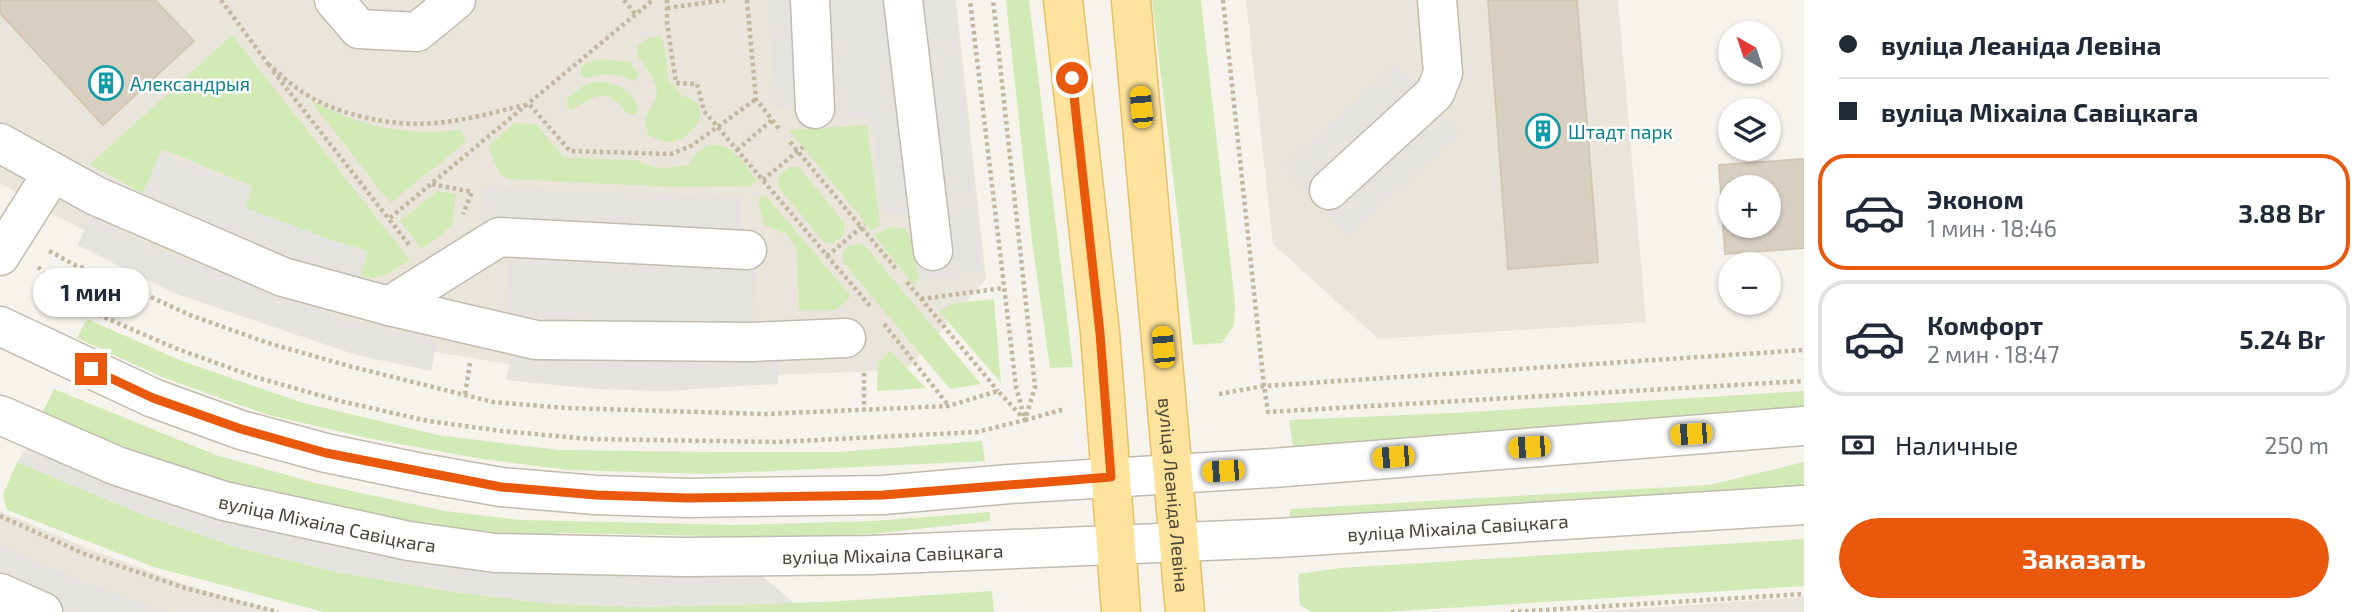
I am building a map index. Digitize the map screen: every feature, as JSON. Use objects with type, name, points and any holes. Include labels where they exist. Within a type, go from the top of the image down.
[{"type":"main road","points":[[1063,0],[1100,333],[1121,612]]},
{"type":"main road","name":"вуліца Леаніда Левіна","points":[[1132,0],[1185,612]]},
{"type":"street","points":[[334,0],[359,29],[417,32],[456,0]]},
{"type":"street","points":[[810,0],[815,109]]},
{"type":"street","points":[[903,0],[933,251]]},
{"type":"street","points":[[1329,190],[1435,93],[1443,73],[1437,0]]},
{"type":"street","points":[[0,143],[96,196],[284,277],[389,306],[536,340],[751,342],[846,338]]},
{"type":"street","points":[[3,251],[52,172]]},
{"type":"street","points":[[389,306],[499,237],[747,250]]},
{"type":"street","points":[[0,326],[153,398],[241,429],[326,453],[501,487],[596,495],[687,498],[883,495],[1804,426]]},
{"type":"street","name":"вуліца Міхаіла Савіцкага","points":[[0,415],[117,466],[224,501],[409,541],[495,553],[777,557],[1116,545],[1804,505]]},
{"type":"street","points":[[0,593],[43,612]]},
{"type":"path","points":[[221,0],[411,247]]},
{"type":"path","points":[[624,0],[636,15]]},
{"type":"path","points":[[390,218],[653,0]]},
{"type":"path","points":[[667,0],[667,23],[676,83],[697,84],[704,111],[872,309]]},
{"type":"path","points":[[667,8],[725,0]]},
{"type":"path","points":[[747,0],[756,99],[781,131]]},
{"type":"path","points":[[993,0],[1035,387],[1025,420]]},
{"type":"path","points":[[1223,0],[1268,412],[1804,381]]},
{"type":"path","points":[[268,64],[303,93],[341,111],[382,122],[419,125],[456,122],[529,104]]},
{"type":"path","points":[[529,104],[570,151],[671,154],[691,146],[756,99]]},
{"type":"path","points":[[737,150],[772,120]]},
{"type":"path","points":[[790,141],[801,149],[998,391]]},
{"type":"path","points":[[763,180],[801,149]]},
{"type":"path","points":[[827,256],[863,225]]},
{"type":"path","points":[[3,251],[24,254],[62,290],[92,312],[175,348],[255,377],[340,401],[428,421],[502,432],[589,439],[777,442],[977,432],[1065,409]]},
{"type":"path","points":[[921,299],[1004,288]]},
{"type":"path","points":[[881,320],[948,406]]},
{"type":"path","points":[[1219,394],[1264,386],[1804,350]]},
{"type":"path","points":[[0,516],[87,555],[185,588],[278,612]]},
{"type":"path","points":[[1511,612],[1804,594]]},
{"type":"shaded area","points":[[0,0],[956,0],[986,279],[906,370],[774,375],[515,365],[435,352],[354,334],[121,249],[0,183]]},
{"type":"shaded area","points":[[767,0],[953,0],[983,272],[922,280],[913,213],[883,214],[872,116],[808,124],[804,105],[776,107]]},
{"type":"shaded area","points":[[1246,0],[1618,0],[1646,322],[1378,339],[1273,244]]},
{"type":"shaded area","points":[[1396,65],[1459,134],[1347,236],[1284,167]]},
{"type":"shaded area","points":[[160,153],[252,188],[245,208],[367,253],[356,287],[140,206]]},
{"type":"shaded area","points":[[483,187],[740,197],[740,234],[480,227]]},
{"type":"shaded area","points":[[92,217],[159,250],[342,320],[437,340],[431,371],[356,355],[174,293],[77,245]]},
{"type":"shaded area","points":[[508,260],[756,270],[753,326],[505,316]]},
{"type":"shaded area","points":[[512,350],[778,353],[778,384],[665,391],[595,389],[506,380]]},
{"type":"shaded area","points":[[30,442],[484,569],[576,574],[761,575],[794,603],[638,607],[544,603],[456,592],[337,572],[236,547],[144,515],[17,462]]},
{"type":"shaded area","points":[[0,511],[89,549],[184,584],[279,612],[0,612]]},
{"type":"shaded area","points":[[0,545],[42,565],[163,612],[76,612],[59,606],[0,579]]},
{"type":"shaded area","points":[[1804,597],[1804,612],[1588,612]]},
{"type":"green space","points":[[1006,0],[1029,0],[1073,367],[1050,368],[1032,241]]},
{"type":"green space","points":[[1152,0],[1201,0],[1235,304],[1234,325],[1222,343],[1193,345]]},
{"type":"green space","points":[[232,35],[410,260],[393,271],[374,278],[361,276],[368,251],[313,235],[245,209],[252,186],[162,149],[143,193],[89,165]]},
{"type":"green space","points":[[660,36],[664,43],[668,79],[682,96],[699,105],[700,113],[694,128],[687,135],[670,142],[649,135],[646,118],[657,91],[653,78],[638,57],[638,44],[651,37]]},
{"type":"green space","points":[[600,59],[630,62],[639,75],[634,81],[610,74],[586,78],[582,75],[581,68]]},
{"type":"green space","points":[[597,82],[616,85],[626,91],[638,106],[636,113],[629,115],[615,100],[602,96],[589,99],[572,110],[567,108],[568,98],[586,84]]},
{"type":"green space","points":[[310,100],[347,117],[383,127],[420,132],[461,130],[466,142],[390,203]]},
{"type":"green space","points":[[514,123],[536,124],[564,158],[636,160],[653,167],[665,168],[688,165],[703,148],[720,145],[734,153],[757,181],[751,186],[673,187],[508,179],[499,173],[488,146]]},
{"type":"green space","points":[[867,125],[880,225],[872,231],[789,130]]},
{"type":"green space","points":[[789,167],[799,167],[845,224],[843,236],[832,244],[824,242],[777,185],[779,175]]},
{"type":"green space","points":[[437,191],[456,194],[452,226],[422,249],[400,221]]},
{"type":"green space","points":[[765,195],[851,296],[836,310],[799,310],[797,251],[788,235],[764,225],[758,200]]},
{"type":"green space","points":[[889,227],[906,229],[910,237],[919,279],[914,285],[874,235]]},
{"type":"green space","points":[[860,243],[981,384],[950,389],[842,261],[843,251]]},
{"type":"green space","points":[[994,299],[1001,383],[939,311],[955,303]]},
{"type":"green space","points":[[87,319],[182,361],[300,402],[438,435],[559,450],[715,452],[839,452],[982,441],[985,461],[707,474],[569,470],[482,459],[373,439],[268,415],[162,377],[77,338]]},
{"type":"green space","points":[[891,352],[926,388],[877,391],[878,362]]},
{"type":"green space","points":[[54,389],[216,455],[315,483],[445,511],[521,520],[739,525],[873,521],[990,512],[990,521],[872,534],[769,537],[563,533],[472,540],[187,474],[41,415]]},
{"type":"green space","points":[[1804,391],[1804,412],[1293,447],[1289,420],[1453,413]]},
{"type":"green space","points":[[17,462],[144,515],[236,547],[337,572],[456,592],[544,603],[638,607],[826,602],[992,591],[994,612],[324,612],[154,567],[7,510],[3,495]]},
{"type":"green space","points":[[1804,462],[1804,488],[1290,519],[1290,509],[1709,485]]},
{"type":"green space","points":[[1804,539],[1804,586],[1383,612],[1312,612],[1300,605],[1298,574],[1341,568]]},
{"type":"building","name":"Александрыя","points":[[0,0],[155,0],[194,41],[103,125],[0,13]]},
{"type":"building","name":"Штадт парк","points":[[1488,0],[1577,0],[1598,262],[1508,269]]},
{"type":"building","points":[[1804,159],[1804,248],[1725,252],[1724,238],[1781,238],[1781,175],[1720,175],[1719,165]]},
{"type":"place","name":"Александрыя","points":[[106,83]]},
{"type":"place","name":"Штадт парк","points":[[1543,131]]},
{"type":"route","points":[[91,369],[153,398],[241,429],[326,453],[501,487],[596,495],[687,498],[825,496],[883,495],[1111,477],[1100,333],[1072,78]]}]
